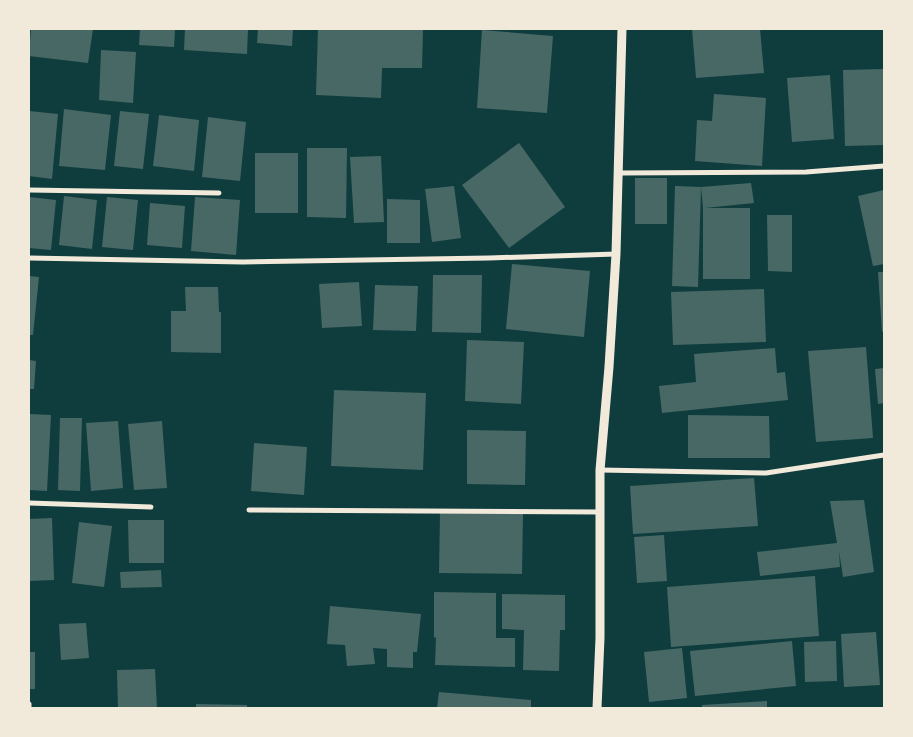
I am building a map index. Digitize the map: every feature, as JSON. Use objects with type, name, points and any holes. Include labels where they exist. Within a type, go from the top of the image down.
[{"type":"street","points":[[597,708],[600,638],[600,470],[616,254],[622,29]]},
{"type":"street","points":[[618,173],[806,172],[884,166]]},
{"type":"street","points":[[29,190],[219,193]]},
{"type":"street","points":[[29,258],[243,262],[616,254]]},
{"type":"street","points":[[600,470],[766,473],[884,454]]},
{"type":"street","points":[[29,504],[152,507]]},
{"type":"street","points":[[248,510],[601,512]]},
{"type":"building","points":[[31,29],[93,29],[88,63],[29,56]]},
{"type":"building","points":[[140,29],[175,29],[174,47],[139,45]]},
{"type":"building","points":[[185,29],[248,29],[247,54],[184,50]]},
{"type":"building","points":[[258,29],[293,29],[292,46],[257,43]]},
{"type":"building","points":[[318,29],[423,29],[422,68],[382,68],[381,98],[316,95]]},
{"type":"building","points":[[692,29],[760,29],[764,73],[696,78]]},
{"type":"building","points":[[482,30],[553,36],[547,113],[477,108]]},
{"type":"building","points":[[101,50],[136,52],[133,103],[99,100]]},
{"type":"building","points":[[884,69],[884,145],[845,146],[843,70]]},
{"type":"building","points":[[830,75],[834,139],[792,142],[787,78]]},
{"type":"building","points":[[714,94],[766,98],[762,166],[695,161],[697,120],[712,121]]},
{"type":"building","points":[[64,109],[111,115],[105,170],[59,166]]},
{"type":"building","points":[[29,111],[58,114],[52,179],[29,176]]},
{"type":"building","points":[[120,111],[149,114],[143,169],[114,166]]},
{"type":"building","points":[[159,115],[199,120],[194,171],[153,166]]},
{"type":"building","points":[[208,117],[246,122],[240,181],[202,177]]},
{"type":"building","points":[[519,143],[565,207],[509,248],[462,185]]},
{"type":"building","points":[[307,148],[347,148],[346,218],[307,217]]},
{"type":"building","points":[[255,153],[298,153],[298,213],[255,213]]},
{"type":"building","points":[[381,156],[384,222],[354,223],[350,157]]},
{"type":"building","points":[[635,178],[667,178],[667,224],[635,224]]},
{"type":"building","points":[[751,183],[754,203],[705,208],[750,208],[750,279],[703,279],[703,208],[701,187]]},
{"type":"building","points":[[454,186],[461,238],[432,242],[425,189]]},
{"type":"building","points":[[675,186],[701,187],[698,287],[672,286]]},
{"type":"building","points":[[884,190],[884,264],[873,266],[858,196]]},
{"type":"building","points":[[64,196],[97,200],[92,249],[59,245]]},
{"type":"building","points":[[29,197],[56,200],[51,250],[29,248]]},
{"type":"building","points":[[107,197],[138,200],[133,250],[102,247]]},
{"type":"building","points":[[195,197],[240,200],[236,255],[191,251]]},
{"type":"building","points":[[387,199],[420,200],[420,243],[387,243]]},
{"type":"building","points":[[150,203],[185,206],[182,248],[147,245]]},
{"type":"building","points":[[767,215],[792,215],[792,272],[768,271]]},
{"type":"building","points":[[512,264],[590,271],[584,337],[506,329]]},
{"type":"building","points":[[878,272],[884,272],[884,331],[882,332]]},
{"type":"building","points":[[433,275],[482,275],[481,333],[432,332]]},
{"type":"building","points":[[29,276],[39,277],[33,335],[29,335]]},
{"type":"building","points":[[359,282],[362,326],[322,328],[319,284]]},
{"type":"building","points":[[375,285],[418,286],[416,331],[373,330]]},
{"type":"building","points":[[185,287],[218,287],[219,312],[221,312],[221,353],[171,352],[171,311],[186,311]]},
{"type":"building","points":[[764,289],[766,342],[673,345],[671,292]]},
{"type":"building","points":[[467,340],[524,342],[521,404],[465,401]]},
{"type":"building","points":[[866,347],[873,438],[816,442],[808,351]]},
{"type":"building","points":[[775,348],[777,373],[785,372],[788,400],[662,413],[659,386],[696,382],[694,354]]},
{"type":"building","points":[[29,360],[36,361],[34,389],[29,389]]},
{"type":"building","points":[[884,368],[884,403],[878,404],[875,369]]},
{"type":"building","points":[[334,390],[426,393],[423,470],[331,466]]},
{"type":"building","points":[[29,414],[51,415],[47,491],[29,490]]},
{"type":"building","points":[[688,415],[769,416],[770,458],[688,458]]},
{"type":"building","points":[[60,418],[82,418],[80,491],[58,490]]},
{"type":"building","points":[[118,421],[123,488],[91,491],[86,423]]},
{"type":"building","points":[[162,421],[167,488],[134,490],[128,424]]},
{"type":"building","points":[[467,430],[526,431],[525,485],[467,484]]},
{"type":"building","points":[[254,443],[307,447],[304,495],[251,491]]},
{"type":"building","points":[[754,478],[758,526],[633,534],[630,486]]},
{"type":"building","points":[[864,500],[874,572],[843,577],[839,551],[840,567],[760,576],[757,552],[837,543],[830,501]]},
{"type":"building","points":[[440,513],[523,514],[522,574],[439,573]]},
{"type":"building","points":[[52,518],[54,580],[29,581],[29,519]]},
{"type":"building","points":[[128,520],[164,520],[164,563],[129,563]]},
{"type":"building","points":[[79,522],[112,526],[104,587],[72,583]]},
{"type":"building","points":[[664,535],[667,581],[637,583],[634,537]]},
{"type":"building","points":[[161,570],[162,587],[121,588],[120,572]]},
{"type":"building","points":[[815,576],[819,636],[671,647],[667,587]]},
{"type":"building","points":[[434,592],[496,593],[496,638],[515,638],[515,667],[435,665]]},
{"type":"building","points":[[502,594],[565,595],[565,630],[560,630],[559,671],[523,670],[524,630],[502,629]]},
{"type":"building","points":[[330,606],[421,614],[417,652],[413,652],[413,668],[387,667],[387,649],[373,648],[375,664],[347,666],[345,645],[327,644]]},
{"type":"building","points":[[86,623],[89,658],[61,660],[59,624]]},
{"type":"building","points":[[876,632],[880,685],[844,687],[841,634]]},
{"type":"building","points":[[792,641],[796,686],[695,696],[690,651]]},
{"type":"building","points":[[836,641],[837,681],[805,682],[804,642]]},
{"type":"building","points":[[682,648],[687,698],[649,702],[644,652]]},
{"type":"building","points":[[29,652],[35,652],[35,689],[29,689]]},
{"type":"building","points":[[155,669],[157,708],[118,708],[117,670]]},
{"type":"building","points":[[439,692],[531,700],[531,708],[437,708]]},
{"type":"building","points":[[767,701],[767,708],[702,708],[702,705]]},
{"type":"building","points":[[196,704],[247,705],[247,708],[196,708]]}]
